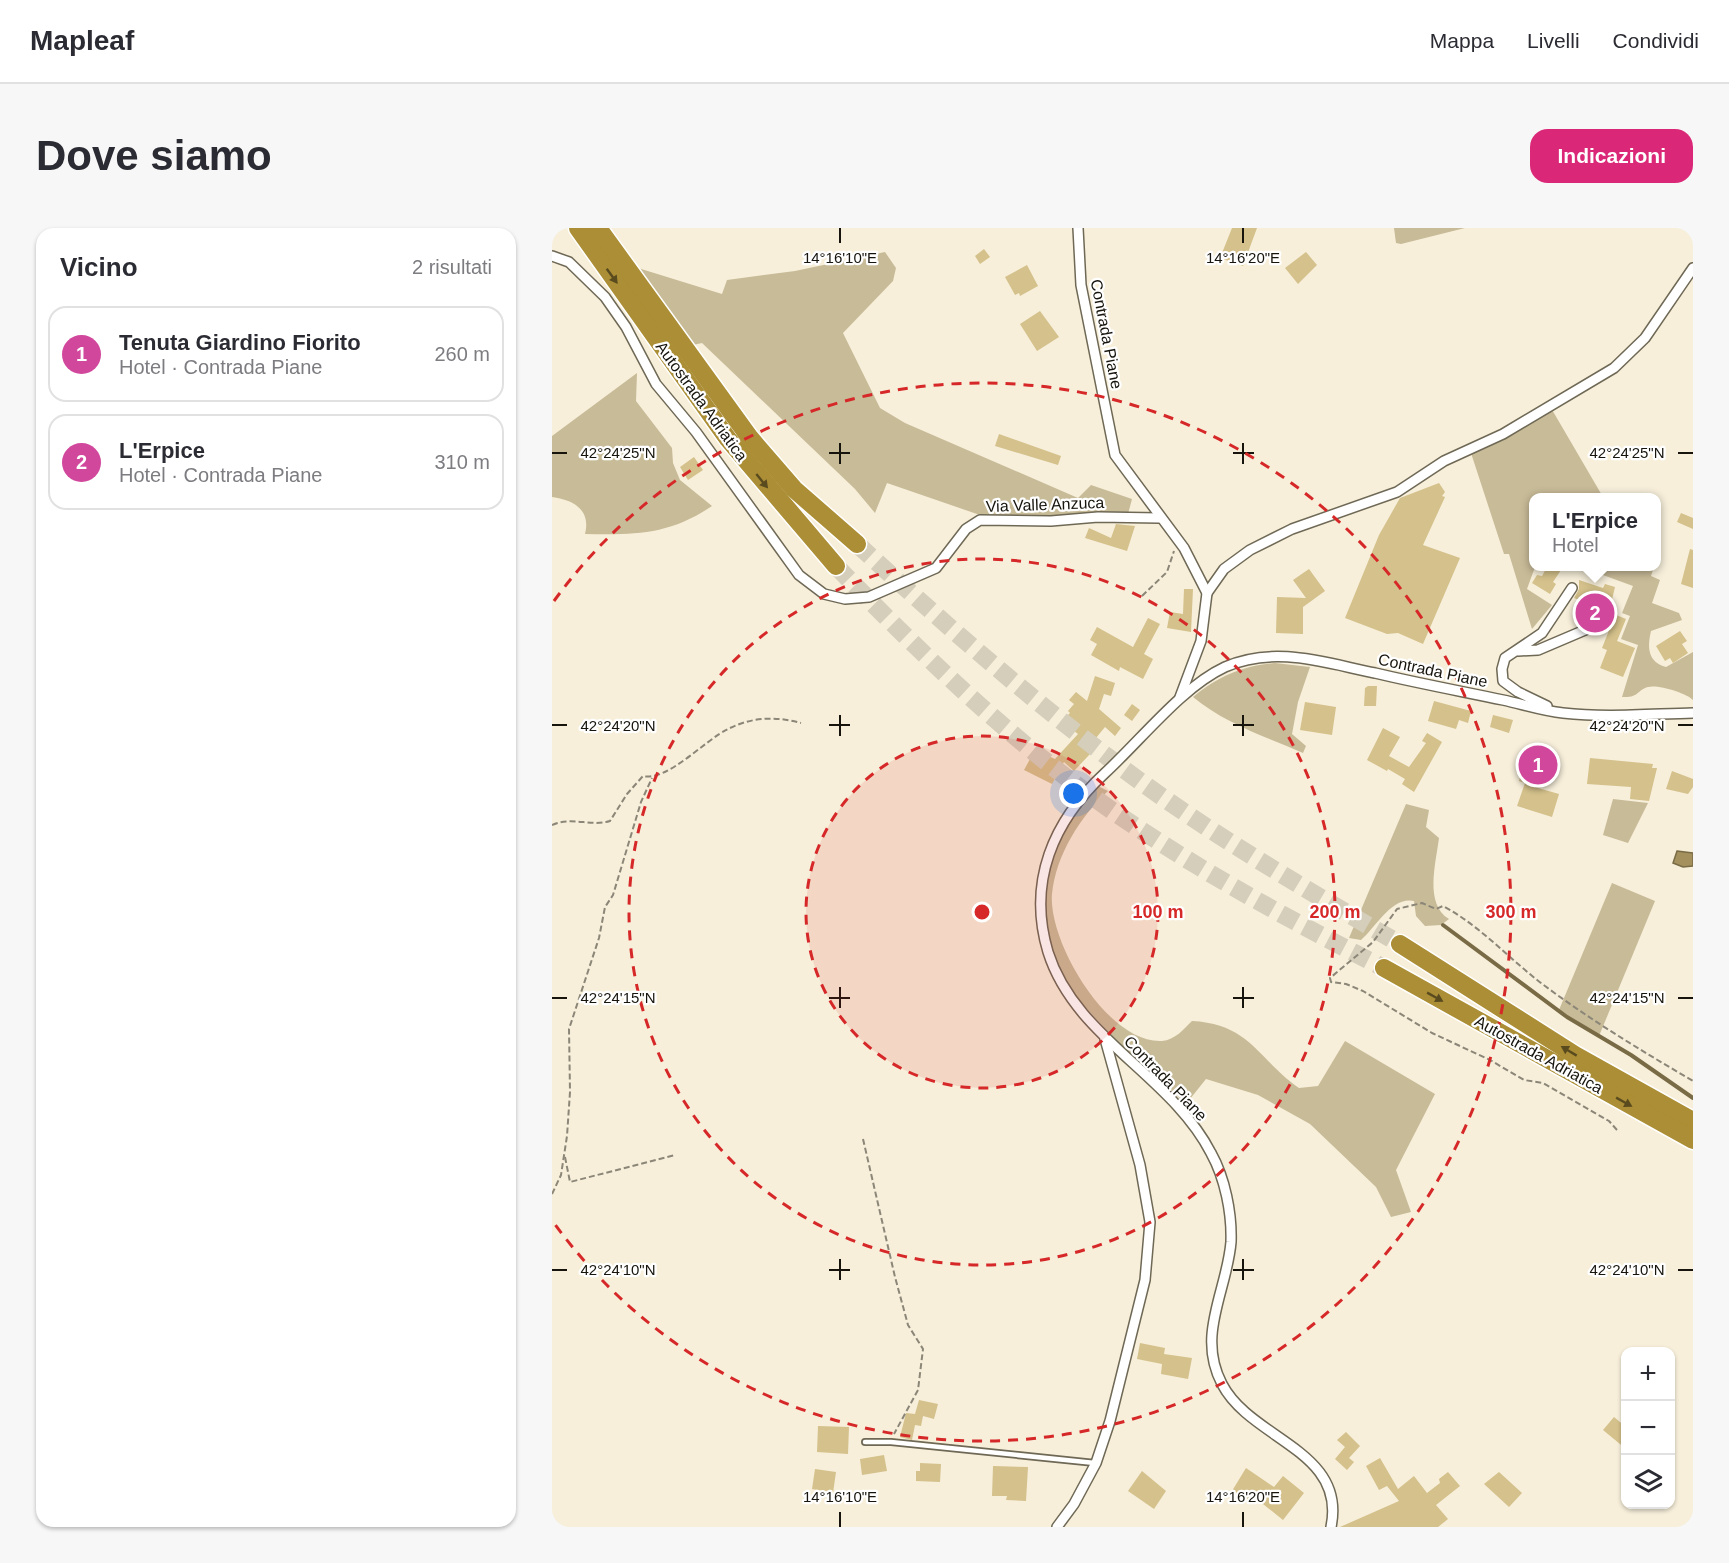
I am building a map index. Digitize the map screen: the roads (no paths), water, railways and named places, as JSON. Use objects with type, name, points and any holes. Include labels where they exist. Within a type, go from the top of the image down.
[{"type":"highway","name":"Autostrada Adriatica","points":[[578,228],[673,347],[794,489],[857,544]]},
{"type":"highway","name":"Autostrada Adriatica","points":[[598,228],[729,439],[836,566]]},
{"type":"highway","name":"Autostrada Adriatica","points":[[1400,944],[1557,1044],[1693,1122]]},
{"type":"highway","name":"Autostrada Adriatica","points":[[1384,968],[1693,1140]]},
{"type":"street","name":"Contrada Piane","points":[[1078,228],[1081,285],[1115,455],[1159,519],[1180,544],[1207,592],[1201,640],[1179,700]]},
{"type":"street","name":"Via Valle Anzuca","points":[[552,256],[569,262],[605,297],[626,327],[656,384],[696,432],[736,492],[799,575],[824,594],[844,599],[869,597],[936,568],[966,529],[981,520],[1051,521],[1098,516],[1159,519]]},
{"type":"street","points":[[1207,592],[1224,569],[1250,550],[1292,529],[1397,492],[1444,461],[1503,434],[1614,368],[1645,338],[1693,268]]},
{"type":"street","points":[[1563,713],[1518,692],[1503,681],[1502,669],[1505,658],[1542,633],[1572,588]]},
{"type":"street","points":[[1518,651],[1538,650],[1585,630]]},
{"type":"street","name":"Contrada Piane","points":[[1331,1527],[1334,1501],[1328,1482],[1313,1463],[1252,1417],[1231,1397],[1221,1382],[1215,1363],[1211,1325],[1231,1244],[1228,1203],[1212,1153],[1177,1106],[1078,1007],[1054,969],[1043,932],[1041,903],[1043,876],[1059,829],[1075,803],[1179,700],[1203,680],[1225,667],[1255,658],[1291,656],[1563,713],[1693,713]]},
{"type":"street","points":[[1058,1527],[1074,1504],[1096,1463],[1110,1420],[1145,1280],[1150,1222],[1140,1165],[1105,1036]]},
{"type":"lane","points":[[865,1442],[891,1442],[1096,1463]]},
{"type":"waterway","points":[[1443,925],[1567,1017],[1631,1055],[1693,1098]]},
{"type":"tunnel","points":[[857,544],[1014,682],[1147,786],[1254,857],[1400,944]]},
{"type":"tunnel","points":[[836,566],[957,685],[1034,752],[1075,784],[1203,869],[1384,968]]},
{"type":"place","name":"L'Erpice","points":[[1595,613]]},
{"type":"place","name":"Tenuta Giardino Fiorito","points":[[1538,765]]}]
